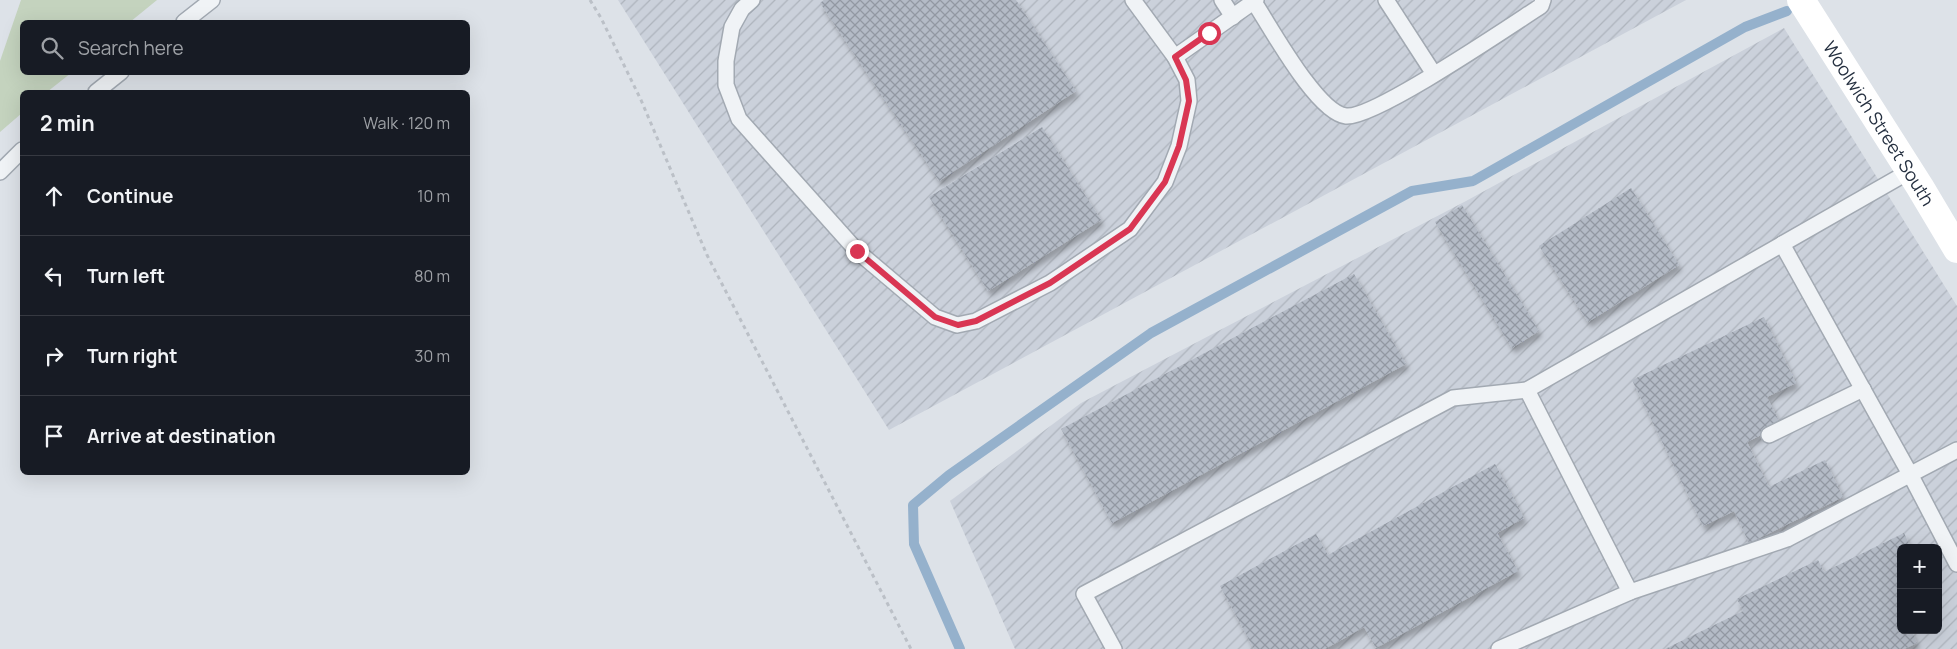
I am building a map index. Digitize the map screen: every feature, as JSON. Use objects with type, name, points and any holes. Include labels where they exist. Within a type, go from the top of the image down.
[{"type":"street","name":"Woolwich Street South","points":[[1801,0],[1910,171],[1957,249]]},
{"type":"lane","points":[[187,20],[212,0]]},
{"type":"lane","points":[[752,0],[742,9],[732,27],[726,61],[726,85],[739,118],[857,251],[935,317],[958,325],[976,321],[1050,283],[1130,229],[1165,182],[1179,146],[1189,101],[1186,80],[1175,57],[1133,0]]},
{"type":"lane","points":[[1222,0],[1233,17]]},
{"type":"lane","points":[[1386,0],[1434,74]]},
{"type":"lane","points":[[1175,57],[1255,1],[1302,77],[1328,107],[1345,116],[1367,112],[1434,74],[1541,6],[1543,0]]},
{"type":"lane","points":[[98,90],[117,75]]},
{"type":"lane","points":[[0,172],[20,152]]},
{"type":"lane","points":[[1114,649],[1084,594],[1454,398],[1527,390],[1910,171]]},
{"type":"lane","points":[[1782,244],[1910,474],[1957,564]]},
{"type":"lane","points":[[1769,435],[1863,389]]},
{"type":"lane","points":[[1527,390],[1630,592]]},
{"type":"lane","points":[[1499,649],[1630,592],[1786,539],[1957,450]]},
{"type":"path","points":[[590,0],[601,18],[641,100],[707,255],[911,649]]},
{"type":"shaded area","points":[[618,0],[1686,0],[889,430]]},
{"type":"shaded area","points":[[1784,28],[1957,306],[1957,649],[1015,649],[950,501],[1081,403],[1466,201]]},
{"type":"green space","points":[[21,0],[157,0],[132,20],[20,20],[20,75],[68,75],[50,90],[20,90],[20,115],[0,132],[0,61]]},
{"type":"building","points":[[824,0],[1016,0],[1076,91],[939,181],[820,3]]},
{"type":"building","points":[[1042,127],[1101,220],[988,291],[929,197]]},
{"type":"building","points":[[1631,188],[1679,265],[1588,322],[1539,246]]},
{"type":"building","points":[[1462,205],[1539,331],[1512,348],[1435,222]]},
{"type":"building","points":[[1354,274],[1406,364],[1112,523],[1061,429]]},
{"type":"building","points":[[1764,317],[1796,383],[1767,397],[1781,425],[1747,442],[1769,487],[1825,460],[1843,497],[1749,543],[1734,511],[1703,526],[1632,380]]},
{"type":"building","points":[[1495,464],[1524,518],[1497,533],[1518,571],[1376,648],[1364,627],[1325,649],[1254,649],[1220,586],[1316,534],[1328,555]]},
{"type":"building","points":[[1904,533],[1909,544],[1897,544],[1897,634],[1913,634],[1917,643],[1904,649],[1665,649],[1743,611],[1737,599],[1818,560],[1824,572]]},
{"type":"waterway","points":[[960,649],[914,544],[913,505],[949,475],[1151,333],[1412,191],[1473,181],[1745,27],[1787,11]]},
{"type":"route","points":[[857,251],[935,317],[958,325],[976,321],[1050,283],[1130,229],[1165,182],[1179,146],[1189,101],[1186,80],[1175,57],[1209,33]]}]
